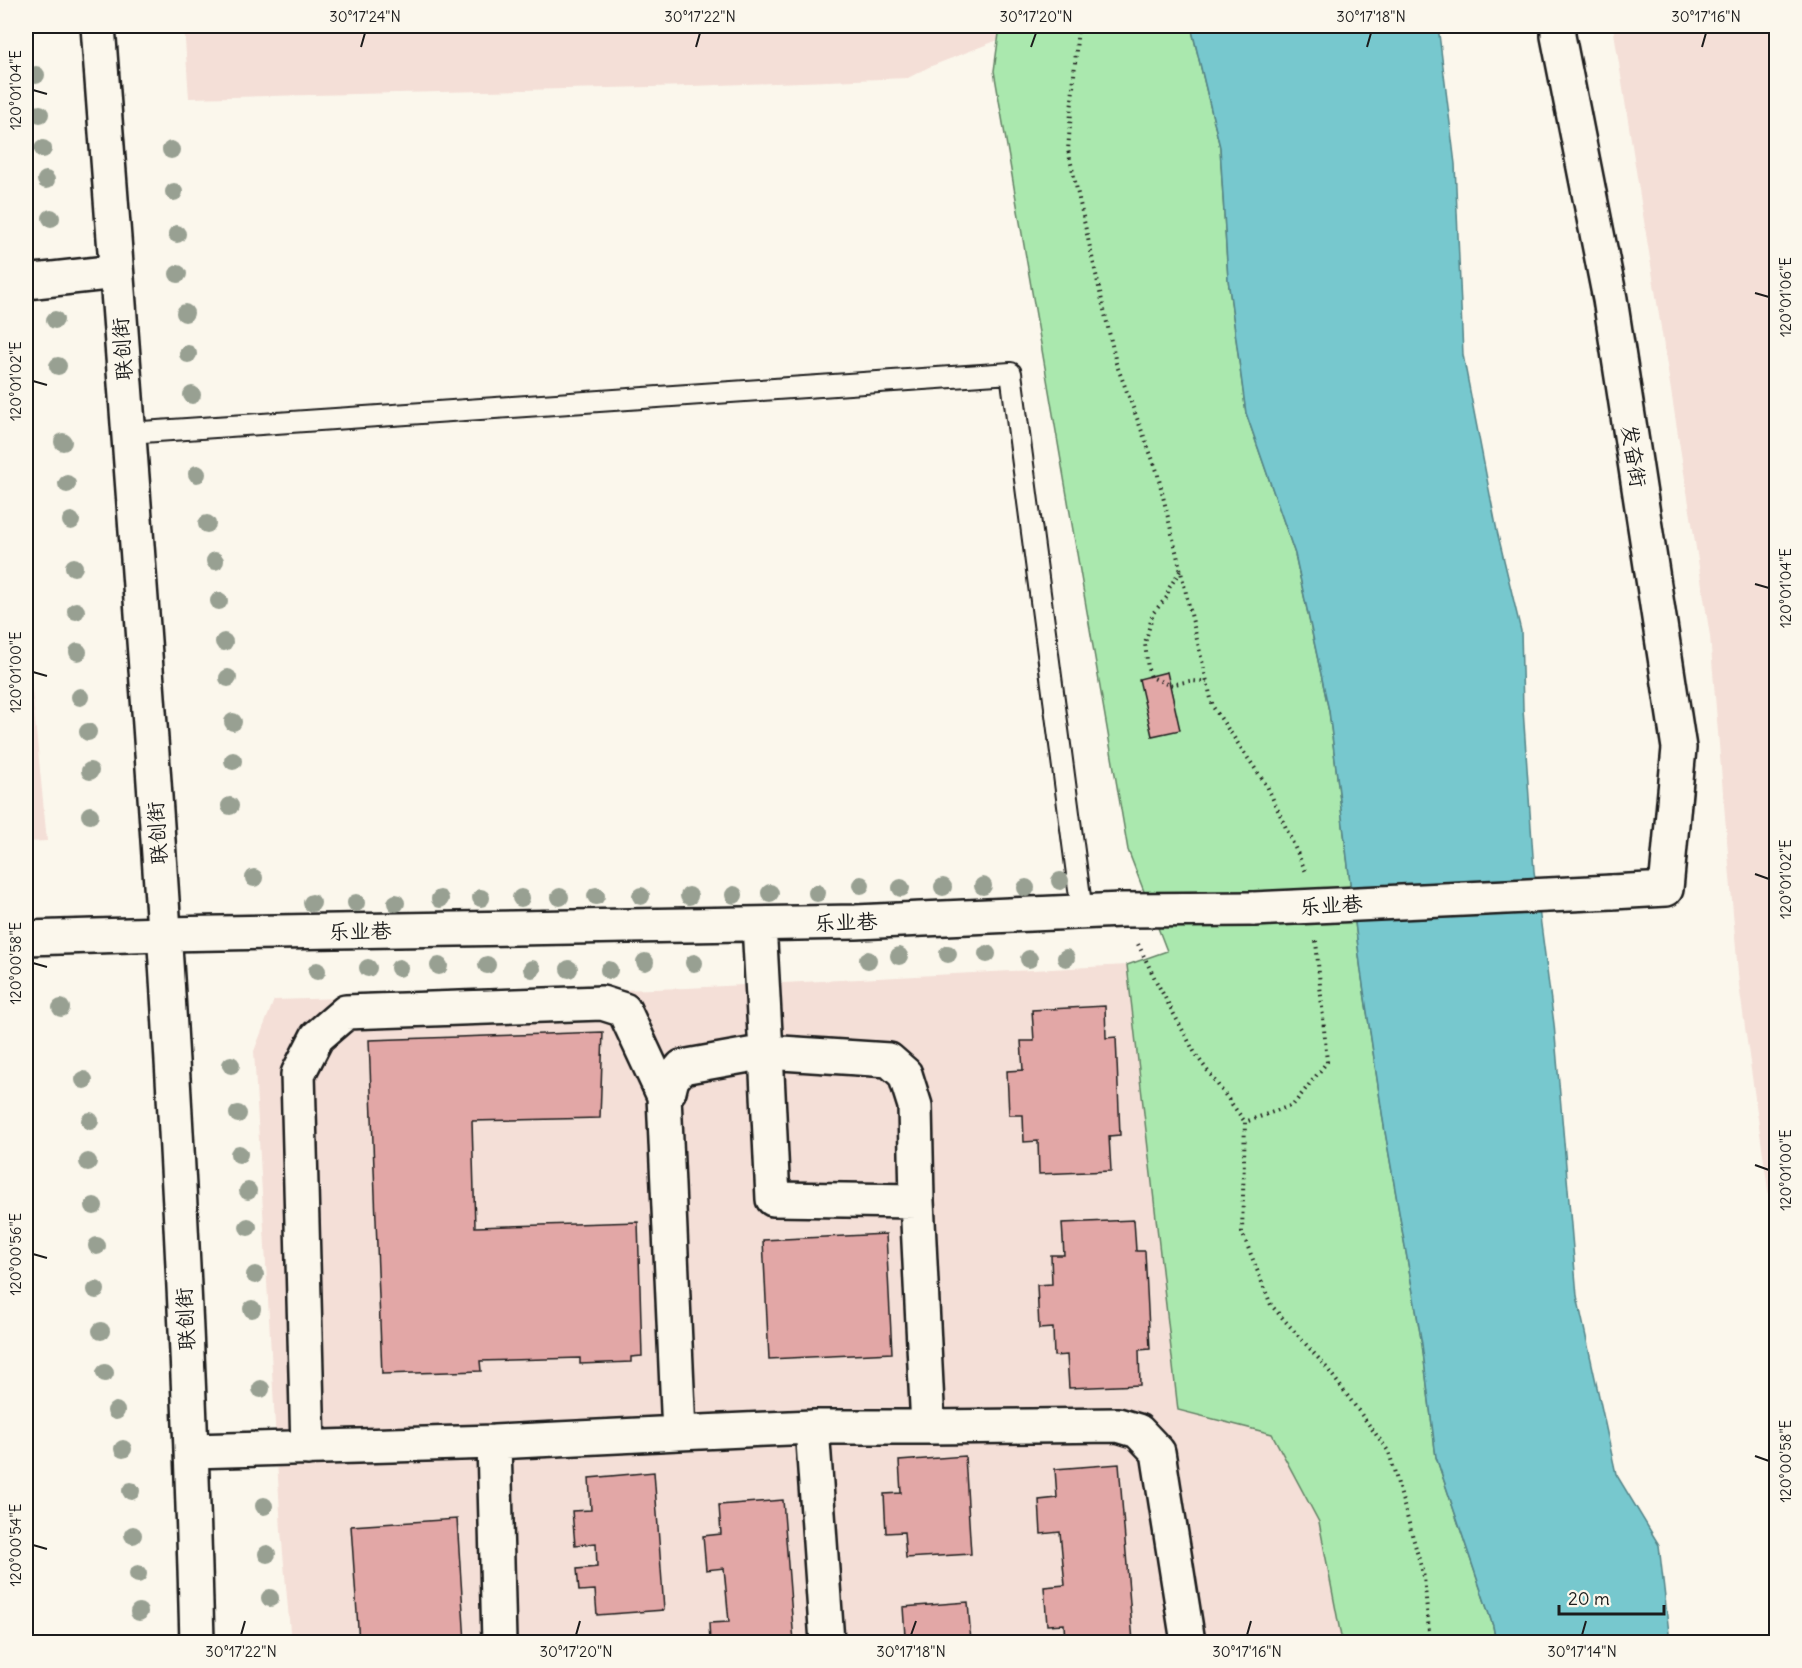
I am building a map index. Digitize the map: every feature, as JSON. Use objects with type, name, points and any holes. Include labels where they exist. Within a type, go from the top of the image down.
[{"type":"street","name":"联创街","points":[[98,26],[164,934],[192,1451],[197,1642]]},
{"type":"street","name":"发奋街","points":[[1558,26],[1558,36],[1611,298],[1679,748],[1666,889]]},
{"type":"street","points":[[26,282],[116,272]]},
{"type":"street","name":"乐业巷","points":[[26,938],[856,922],[1122,910],[1254,909],[1666,889]]},
{"type":"street","points":[[759,924],[773,1198],[917,1201]]},
{"type":"street","points":[[308,1448],[298,1074],[317,1037],[346,1012],[602,1004],[624,1010],[664,1096],[679,1433]]},
{"type":"street","points":[[664,1096],[669,1091],[672,1078],[682,1067],[766,1052],[889,1060],[905,1074],[915,1106],[917,1201],[928,1427]]},
{"type":"street","points":[[192,1451],[494,1442],[813,1427],[1118,1425],[1138,1431],[1158,1452],[1188,1642]]},
{"type":"street","points":[[813,1427],[827,1642]]},
{"type":"street","points":[[494,1442],[500,1642]]},
{"type":"lane","points":[[128,433],[1011,373],[1082,912]]},
{"type":"path","points":[[1078,26],[1068,150],[1116,363],[1157,471],[1213,707],[1267,786],[1306,872]]},
{"type":"path","points":[[1181,571],[1169,588],[1167,597],[1154,613],[1145,643],[1148,669],[1151,676],[1169,685],[1190,681],[1207,682]]},
{"type":"path","points":[[1122,910],[1156,981],[1196,1055],[1245,1122],[1242,1232],[1271,1305],[1327,1368],[1389,1452],[1424,1577],[1430,1642]]},
{"type":"path","points":[[1245,1122],[1293,1105],[1327,1062],[1315,931]]},
{"type":"shaded area","points":[[184,26],[1000,26],[998,40],[929,67],[908,78],[692,86],[189,98]]},
{"type":"shaded area","points":[[1613,26],[1776,26],[1776,1246],[1739,985],[1710,636]]},
{"type":"shaded area","points":[[26,630],[47,841],[26,842]]},
{"type":"shaded area","points":[[1127,965],[1178,1410],[1272,1434],[1319,1522],[1342,1642],[291,1642],[281,1531],[254,1051],[274,1000],[687,988]]},
{"type":"green space","points":[[1000,26],[1191,26],[1220,147],[1228,279],[1246,413],[1295,554],[1329,711],[1361,971],[1384,1126],[1422,1344],[1436,1457],[1493,1626],[1496,1642],[1342,1642],[1319,1522],[1272,1434],[1178,1410],[1127,965],[1167,951],[1128,850],[994,71]]},
{"type":"water","points":[[1191,26],[1438,26],[1455,164],[1463,355],[1497,531],[1521,631],[1523,709],[1534,871],[1554,1024],[1577,1296],[1616,1474],[1659,1545],[1670,1642],[1496,1642],[1493,1626],[1436,1457],[1422,1344],[1384,1126],[1361,971],[1329,711],[1295,554],[1246,413],[1228,279],[1220,147]]},
{"type":"building","points":[[1167,672],[1180,730],[1152,736],[1139,679]]},
{"type":"building","points":[[1105,1006],[1106,1038],[1116,1037],[1120,1135],[1109,1136],[1111,1171],[1039,1174],[1038,1141],[1024,1142],[1023,1115],[1009,1115],[1007,1071],[1023,1070],[1021,1041],[1034,1041],[1032,1010]]},
{"type":"building","points":[[603,1032],[600,1118],[472,1121],[475,1227],[638,1222],[642,1356],[631,1357],[631,1362],[580,1364],[580,1358],[480,1361],[481,1371],[382,1374],[369,1040]]},
{"type":"building","points":[[1134,1220],[1136,1251],[1145,1251],[1150,1349],[1139,1350],[1140,1385],[1069,1388],[1067,1355],[1054,1356],[1053,1328],[1039,1329],[1037,1285],[1052,1284],[1051,1255],[1064,1255],[1062,1223]]},
{"type":"building","points":[[886,1234],[892,1353],[769,1359],[763,1240]]},
{"type":"building","points":[[965,1456],[971,1554],[906,1558],[904,1532],[886,1533],[884,1494],[901,1493],[899,1461]]},
{"type":"building","points":[[1119,1464],[1133,1642],[1065,1642],[1064,1624],[1047,1625],[1044,1587],[1065,1585],[1060,1532],[1041,1534],[1039,1500],[1057,1498],[1055,1469]]},
{"type":"building","points":[[654,1472],[664,1610],[597,1615],[595,1590],[579,1591],[577,1569],[597,1567],[596,1543],[575,1545],[572,1511],[591,1510],[589,1478]]},
{"type":"building","points":[[783,1500],[794,1642],[710,1642],[709,1623],[729,1622],[724,1568],[706,1570],[703,1536],[721,1534],[719,1505]]},
{"type":"building","points":[[457,1519],[465,1642],[359,1642],[351,1526]]},
{"type":"building","points":[[968,1602],[971,1642],[888,1642],[887,1638],[905,1636],[903,1607]]}]
